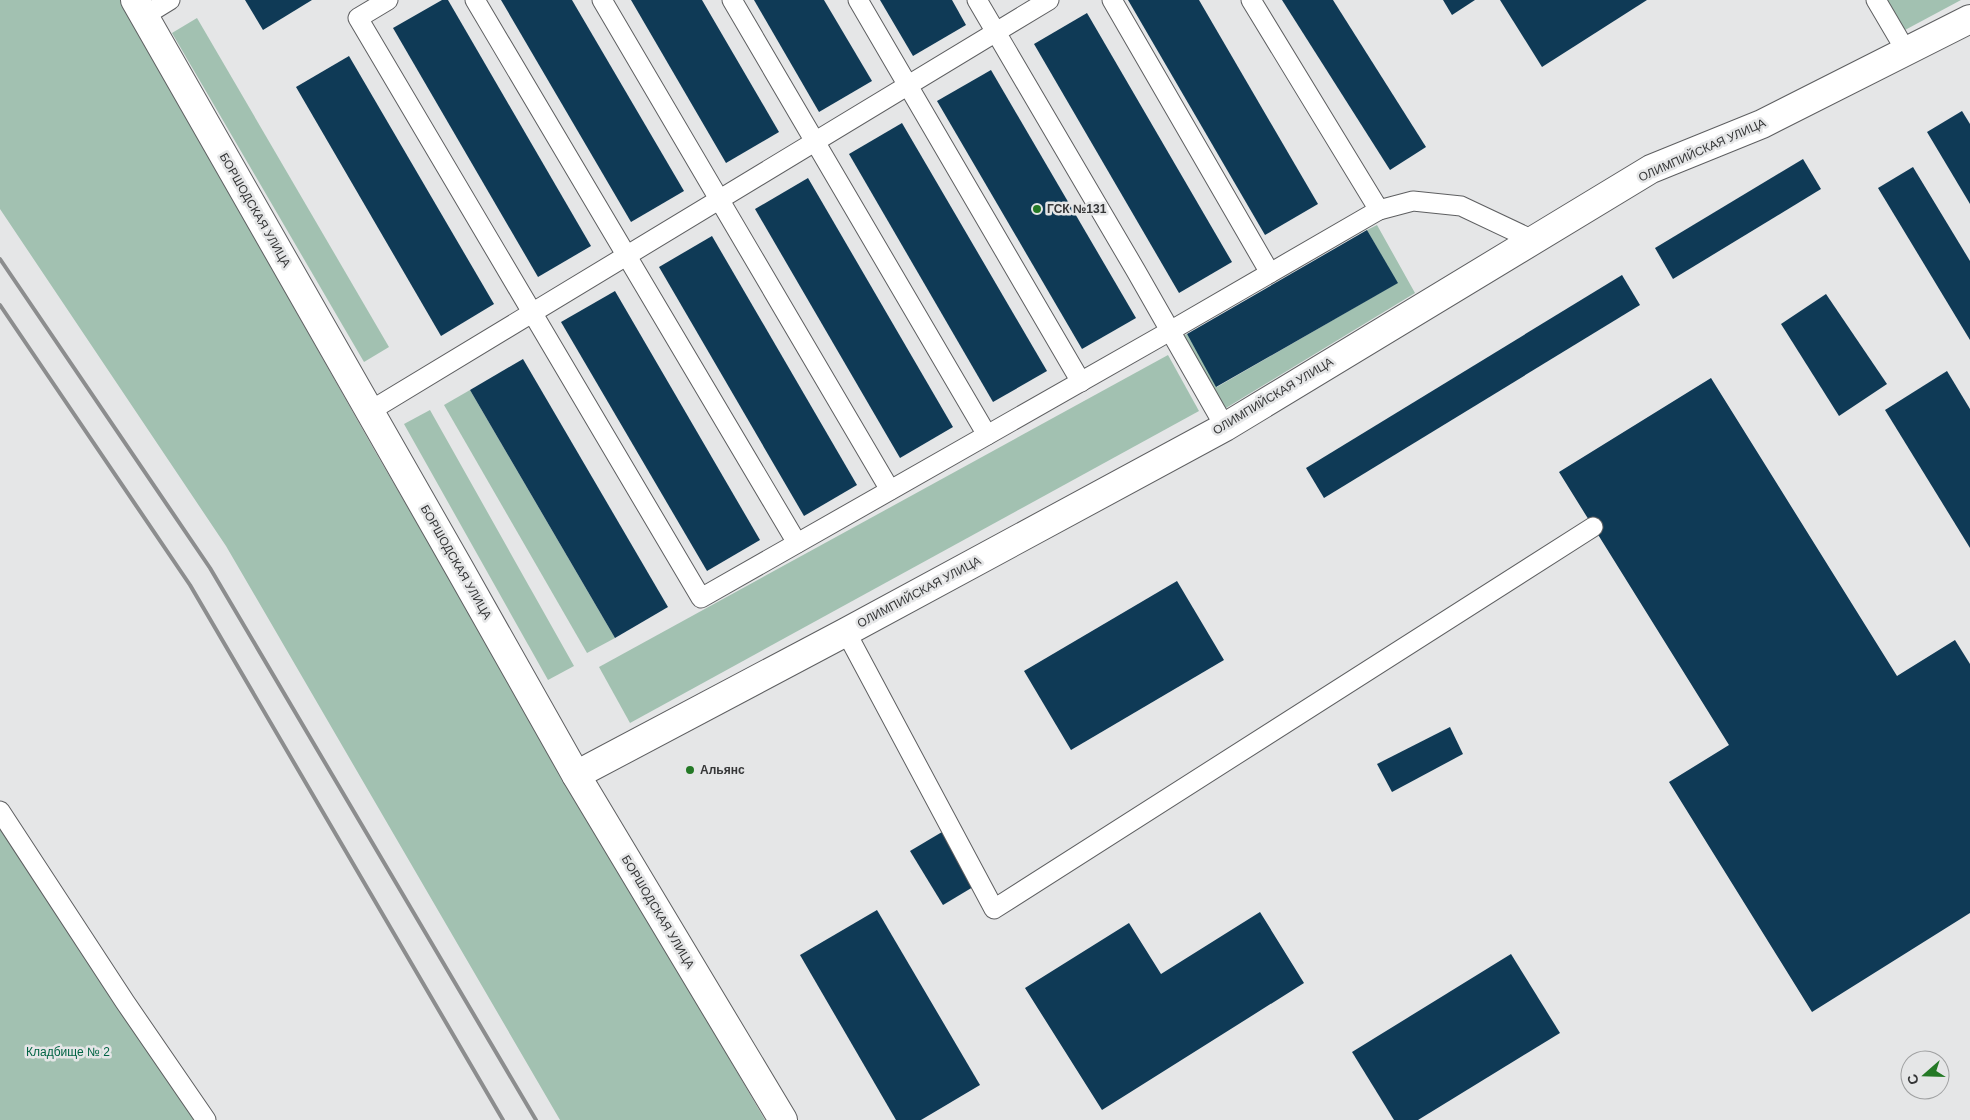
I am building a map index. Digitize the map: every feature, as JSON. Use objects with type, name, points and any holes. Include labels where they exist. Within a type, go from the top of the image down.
[{"type":"street","name":"БОРШОДСКАЯ УЛИЦА","points":[[139,8],[576,775],[782,1120]]},
{"type":"street","name":"ОЛИМПИЙСКАЯ УЛИЦА","points":[[576,775],[846,632],[1224,427],[1651,169],[1762,124],[1970,19]]},
{"type":"lane","points":[[139,8],[170,0]]},
{"type":"lane","points":[[388,0],[358,18],[701,598],[1379,210],[1413,201],[1461,206],[1533,240]]},
{"type":"lane","points":[[475,0],[628,255],[797,543]]},
{"type":"lane","points":[[602,0],[890,490]]},
{"type":"lane","points":[[732,0],[987,435]]},
{"type":"lane","points":[[858,0],[1081,382]]},
{"type":"lane","points":[[977,0],[1224,427]]},
{"type":"lane","points":[[370,411],[1049,0]]},
{"type":"lane","points":[[1112,0],[1270,273]]},
{"type":"lane","points":[[1251,0],[1379,210]]},
{"type":"lane","points":[[1876,0],[1906,51]]},
{"type":"lane","points":[[846,632],[994,909],[1593,527]]},
{"type":"lane","points":[[0,811],[125,1002],[206,1120]]},
{"type":"green space","points":[[0,0],[120,0],[376,453],[765,1120],[560,1120],[226,546],[0,209]]},
{"type":"green space","points":[[1887,0],[1961,0],[1905,30]]},
{"type":"green space","points":[[197,18],[389,347],[364,362],[172,33]]},
{"type":"green space","points":[[1377,225],[1415,293],[1221,411],[1180,338],[1187,334],[1217,387],[1397,283],[1367,230]]},
{"type":"green space","points":[[1168,355],[1199,411],[630,723],[599,667]]},
{"type":"green space","points":[[470,390],[615,638],[587,653],[444,405]]},
{"type":"green space","points":[[430,410],[574,666],[548,680],[404,424]]},
{"type":"green space","name":"Кладбище № 2","points":[[0,827],[195,1120],[0,1120]]},
{"type":"building","points":[[245,0],[312,0],[263,30]]},
{"type":"building","points":[[442,0],[448,0],[591,246],[538,277],[393,28]]},
{"type":"building","points":[[501,0],[572,0],[684,191],[631,222]]},
{"type":"building","points":[[631,0],[702,0],[779,132],[726,163]]},
{"type":"building","points":[[754,0],[824,0],[872,81],[819,112]]},
{"type":"building","points":[[880,0],[952,0],[966,25],[913,56]]},
{"type":"building","points":[[1128,0],[1199,0],[1318,204],[1265,235]]},
{"type":"building","points":[[1282,0],[1333,0],[1426,147],[1390,170]]},
{"type":"building","points":[[1443,0],[1475,0],[1452,15]]},
{"type":"building","points":[[1500,0],[1647,0],[1542,67]]},
{"type":"building","points":[[1087,13],[1232,262],[1179,293],[1034,44]]},
{"type":"building","points":[[349,56],[494,304],[441,336],[296,87]]},
{"type":"building","name":"ГСК №131","points":[[991,70],[1136,318],[1082,349],[937,101]]},
{"type":"building","points":[[1962,111],[1970,124],[1970,204],[1927,132]]},
{"type":"building","points":[[902,123],[1047,371],[993,402],[849,154]]},
{"type":"building","points":[[1803,159],[1821,189],[1673,279],[1655,248]]},
{"type":"building","points":[[1913,167],[1970,261],[1970,340],[1878,188]]},
{"type":"building","points":[[808,178],[953,427],[900,458],[755,209]]},
{"type":"building","points":[[1367,230],[1398,283],[1216,387],[1187,334]]},
{"type":"building","points":[[712,236],[857,485],[804,516],[659,267]]},
{"type":"building","points":[[1622,275],[1640,305],[1324,498],[1306,468]]},
{"type":"building","points":[[615,291],[760,540],[707,571],[561,322]]},
{"type":"building","points":[[1826,294],[1887,384],[1839,416],[1781,324]]},
{"type":"building","points":[[523,359],[668,607],[615,638],[470,390]]},
{"type":"building","points":[[1947,371],[1970,409],[1970,548],[1885,410]]},
{"type":"building","points":[[1711,378],[1897,676],[1955,640],[1970,664],[1970,913],[1812,1012],[1669,782],[1729,745],[1559,472]]},
{"type":"building","points":[[1177,581],[1224,660],[1071,750],[1024,671]]},
{"type":"building","points":[[1450,727],[1463,754],[1392,792],[1377,764]]},
{"type":"building","points":[[942,832],[973,887],[943,905],[910,851]]},
{"type":"building","points":[[877,910],[980,1085],[921,1120],[896,1120],[800,955]]},
{"type":"building","points":[[1260,912],[1304,983],[1102,1110],[1025,988],[1129,923],[1161,974]]},
{"type":"building","points":[[1511,954],[1560,1033],[1418,1120],[1394,1120],[1352,1052]]},
{"type":"railway","points":[[0,259],[210,568],[536,1120]]},
{"type":"railway","points":[[0,305],[190,585],[503,1120]]},
{"type":"place","name":"ГСК №131","points":[[1037,209]]},
{"type":"place","name":"Альянс","points":[[690,770]]}]
